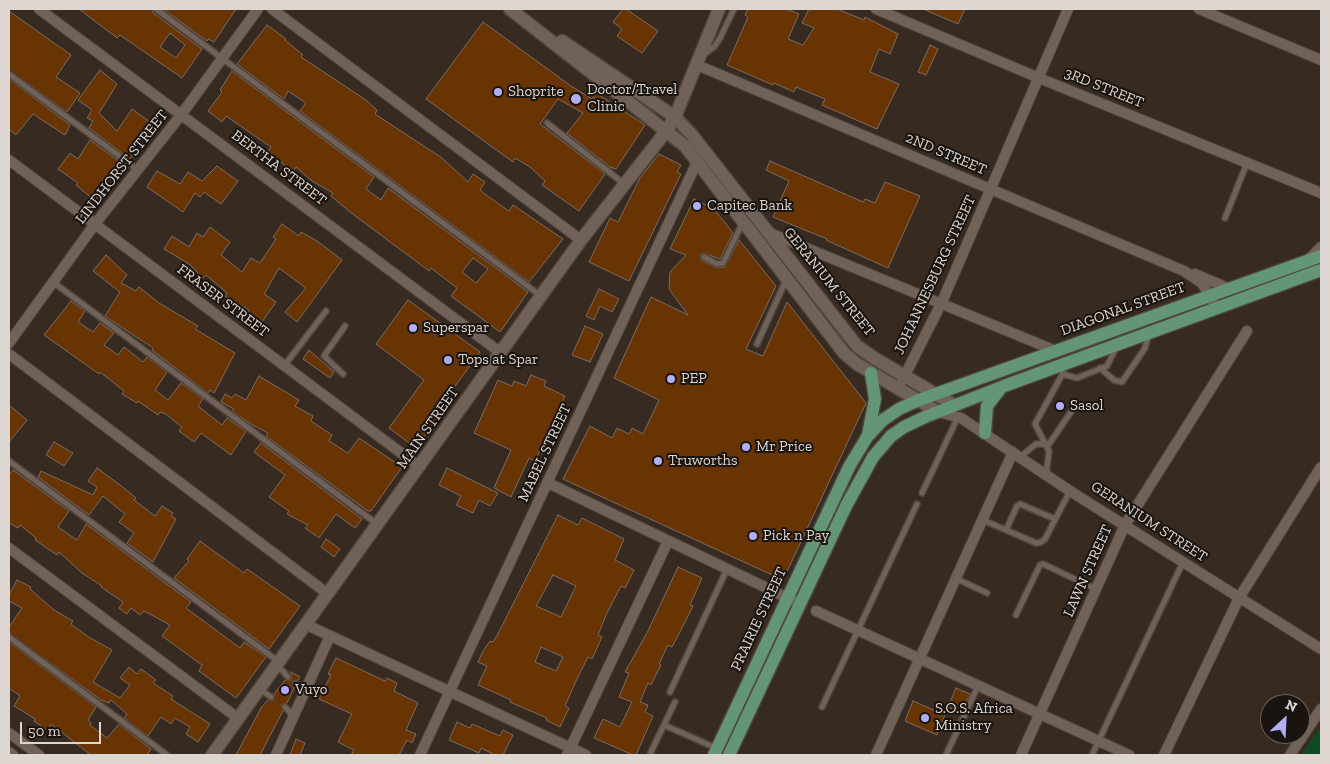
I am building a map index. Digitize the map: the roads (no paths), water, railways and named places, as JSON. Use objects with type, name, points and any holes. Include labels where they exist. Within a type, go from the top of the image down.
[{"type":"main road","points":[[510,9],[542,32],[552,44],[671,123]]},
{"type":"main road","name":"MAIN STREET","points":[[212,755],[239,719],[266,693],[279,665],[328,594],[581,240],[671,123],[719,9]]},
{"type":"main road","name":"GERANIUM STREET","points":[[671,123],[697,162],[844,353],[871,372],[938,412]]},
{"type":"main road","name":"GERANIUM STREET","points":[[671,123],[692,135],[857,346],[904,377],[935,394],[958,413]]},
{"type":"main road","name":"DIAGONAL STREET","points":[[935,394],[1321,256]]},
{"type":"main road","points":[[958,413],[1004,386],[1061,369],[1117,345],[1321,270]]},
{"type":"main road","points":[[867,437],[875,399],[871,372]]},
{"type":"main road","points":[[985,433],[987,406],[996,393],[1004,386]]},
{"type":"main road","name":"PRAIRIE STREET","points":[[715,752],[845,476],[867,437],[876,426],[893,412],[935,394]]},
{"type":"main road","name":"PRAIRIE STREET","points":[[729,755],[799,604],[873,457],[890,436],[904,426],[938,412],[958,413]]},
{"type":"street","name":"BERTHA STREET","points":[[39,9],[501,353]]},
{"type":"street","name":"LINDHORST STREET","points":[[9,343],[96,224],[182,114],[258,9]]},
{"type":"street","points":[[272,9],[581,240]]},
{"type":"street","name":"3RD STREET","points":[[876,9],[1321,193]]},
{"type":"street","name":"JOHANNESBURG STREET","points":[[898,388],[942,302],[1068,9]]},
{"type":"street","points":[[1199,9],[1321,60]]},
{"type":"street","name":"2ND STREET","points":[[699,60],[991,190],[1228,288]]},
{"type":"street","name":"FRASER STREET","points":[[9,160],[420,467]]},
{"type":"street","name":"MABEL STREET","points":[[420,755],[697,162]]},
{"type":"street","points":[[770,233],[942,302],[1056,351]]},
{"type":"street","points":[[1309,260],[1321,247]]},
{"type":"street","name":"2ND STREET","points":[[1184,271],[1202,282],[1217,309]]},
{"type":"street","name":"LAWN STREET","points":[[1022,755],[1125,525],[1247,331]]},
{"type":"street","points":[[9,354],[328,594]]},
{"type":"street","name":"GERANIUM STREET","points":[[958,413],[1070,491],[1321,650]]},
{"type":"street","points":[[876,755],[983,520],[1017,455]]},
{"type":"street","points":[[1164,755],[1239,598],[1321,467]]},
{"type":"street","points":[[548,483],[799,604]]},
{"type":"street","points":[[569,752],[668,541]]},
{"type":"street","points":[[9,548],[239,719]]},
{"type":"street","points":[[816,611],[1129,755]]},
{"type":"street","points":[[307,626],[569,752],[586,755]]},
{"type":"street","points":[[276,755],[330,636]]},
{"type":"street","points":[[1290,755],[1321,709]]},
{"type":"street","points":[[9,733],[39,755]]},
{"type":"street","points":[[9,752],[14,755]]},
{"type":"lane","points":[[156,9],[542,296]]},
{"type":"lane","points":[[699,60],[715,46],[734,9]]},
{"type":"lane","points":[[9,74],[138,170]]},
{"type":"lane","points":[[547,123],[625,185]]},
{"type":"lane","points":[[1224,218],[1247,163]]},
{"type":"lane","points":[[704,257],[717,264],[723,263],[743,222]]},
{"type":"lane","points":[[757,344],[786,280]]},
{"type":"lane","points":[[53,282],[379,525]]},
{"type":"lane","points":[[284,366],[326,311]]},
{"type":"lane","points":[[343,374],[324,356],[345,326]]},
{"type":"lane","points":[[1100,368],[1114,380],[1122,382],[1145,348],[1150,334]]},
{"type":"lane","points":[[1046,475],[1049,455],[1035,424],[1061,369],[1077,378],[1109,364],[1117,345]]},
{"type":"lane","points":[[1046,446],[1075,406]]},
{"type":"lane","points":[[922,493],[958,413]]},
{"type":"lane","points":[[1017,455],[1036,444],[1046,446]]},
{"type":"lane","points":[[9,461],[279,665],[288,677]]},
{"type":"lane","points":[[983,520],[1036,543],[1045,539],[1070,491]]},
{"type":"lane","points":[[822,708],[917,504]]},
{"type":"lane","points":[[1006,530],[1017,506],[1020,504],[1055,519]]},
{"type":"lane","points":[[1092,755],[1182,562]]},
{"type":"lane","points":[[1016,614],[1040,565],[1043,564],[1096,589]]},
{"type":"lane","points":[[670,692],[727,569]]},
{"type":"lane","points":[[957,579],[987,593]]},
{"type":"lane","points":[[9,637],[166,755]]},
{"type":"lane","points":[[296,684],[306,690]]},
{"type":"lane","points":[[946,755],[978,686]]},
{"type":"lane","points":[[651,752],[675,702]]},
{"type":"lane","points":[[285,708],[294,716]]},
{"type":"lane","points":[[664,725],[715,752]]},
{"type":"place","name":"Shoprite","points":[[498,92]]},
{"type":"place","name":"Doctor/Travel Clinic","points":[[576,99]]},
{"type":"place","name":"Capitec Bank","points":[[697,206]]},
{"type":"place","name":"Superspar","points":[[413,328]]},
{"type":"place","name":"Tops at Spar","points":[[448,360]]},
{"type":"place","name":"PEP","points":[[671,379]]},
{"type":"place","name":"Sasol","points":[[1060,406]]},
{"type":"place","name":"Mr Price","points":[[746,447]]},
{"type":"place","name":"Truworths","points":[[658,461]]},
{"type":"place","name":"Pick n Pay","points":[[753,536]]},
{"type":"place","name":"Vuyo","points":[[285,690]]},
{"type":"place","name":"S.O.S. Africa Ministry","points":[[925,718]]}]
